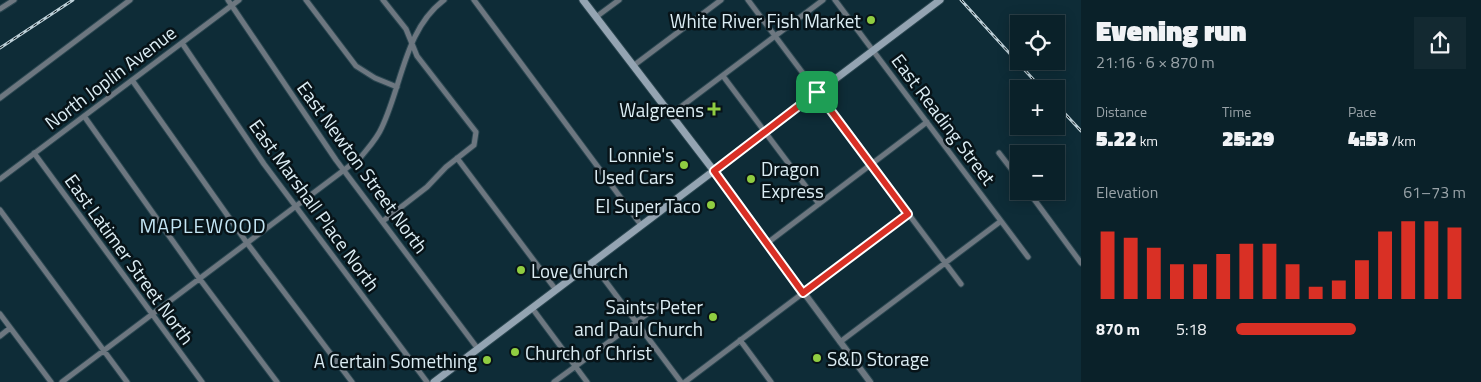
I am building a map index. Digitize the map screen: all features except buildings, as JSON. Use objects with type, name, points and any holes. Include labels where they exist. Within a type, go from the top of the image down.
[{"type":"main road","points":[[583,0],[714,171]]},
{"type":"main road","points":[[434,382],[940,0]]},
{"type":"street","points":[[0,9],[13,0]]},
{"type":"street","points":[[0,98],[130,0]]},
{"type":"street","name":"North Joplin Avenue","points":[[0,179],[182,43],[230,2],[239,0]]},
{"type":"street","points":[[306,0],[356,66],[375,78],[398,87]]},
{"type":"street","points":[[383,0],[406,29],[411,45],[476,132],[474,145],[457,158],[427,187],[383,221]]},
{"type":"street","points":[[62,382],[360,158],[374,141],[388,115],[411,45],[422,23],[434,8],[444,0]]},
{"type":"street","points":[[474,0],[641,226]]},
{"type":"street","points":[[596,17],[619,0]]},
{"type":"street","points":[[633,66],[721,0]]},
{"type":"street","points":[[748,0],[960,284]]},
{"type":"street","points":[[670,115],[823,0]]},
{"type":"street","name":"East Reading Street","points":[[835,0],[1028,257]]},
{"type":"street","name":"East Newton Street North","points":[[230,2],[276,69],[296,103],[478,349]]},
{"type":"street","name":"East Marshall Place North","points":[[182,43],[295,207],[427,382]]},
{"type":"street","points":[[722,76],[819,204]]},
{"type":"street","points":[[132,80],[247,243],[352,382]]},
{"type":"street","points":[[84,116],[199,278],[277,382]]},
{"type":"street","points":[[766,244],[927,122]]},
{"type":"street","name":"East Latimer Street North","points":[[34,153],[202,382]]},
{"type":"street","points":[[1000,153],[1010,167]]},
{"type":"street","points":[[457,158],[556,290]]},
{"type":"street","points":[[714,171],[869,382]]},
{"type":"street","points":[[1035,200],[1081,263]]},
{"type":"street","points":[[0,210],[127,382]]},
{"type":"street","points":[[685,382],[908,214]]},
{"type":"street","points":[[840,342],[1001,220]]},
{"type":"street","points":[[592,263],[681,382]]},
{"type":"street","points":[[554,382],[665,301]]},
{"type":"street","points":[[532,308],[587,382]]},
{"type":"street","points":[[0,314],[51,382]]},
{"type":"street","points":[[0,336],[10,328]]},
{"type":"street","points":[[740,340],[771,382]]},
{"type":"railway","points":[[0,48],[73,0]]},
{"type":"railway","points":[[961,0],[1034,80]]},
{"type":"railway","points":[[1065,114],[1081,131]]},
{"type":"place","name":"White River Fish Market","points":[[871,20]]},
{"type":"place","name":"Walgreens","points":[[714,109]]},
{"type":"place","name":"Lonnie's Used Cars","points":[[684,165]]},
{"type":"place","name":"Dragon Express","points":[[751,179]]},
{"type":"place","name":"El Super Taco","points":[[711,205]]},
{"type":"place","name":"Love Church","points":[[521,270]]},
{"type":"place","name":"Saints Peter and Paul Church","points":[[713,317]]},
{"type":"place","name":"Church of Christ","points":[[515,352]]},
{"type":"place","name":"S&D Storage","points":[[817,358]]},
{"type":"place","name":"A Certain Something","points":[[487,360]]},
{"type":"district","name":"MAPLEWOOD","points":[[203,225]]},
{"type":"route","points":[[817,92],[908,214],[803,293],[714,171],[817,92]]}]
